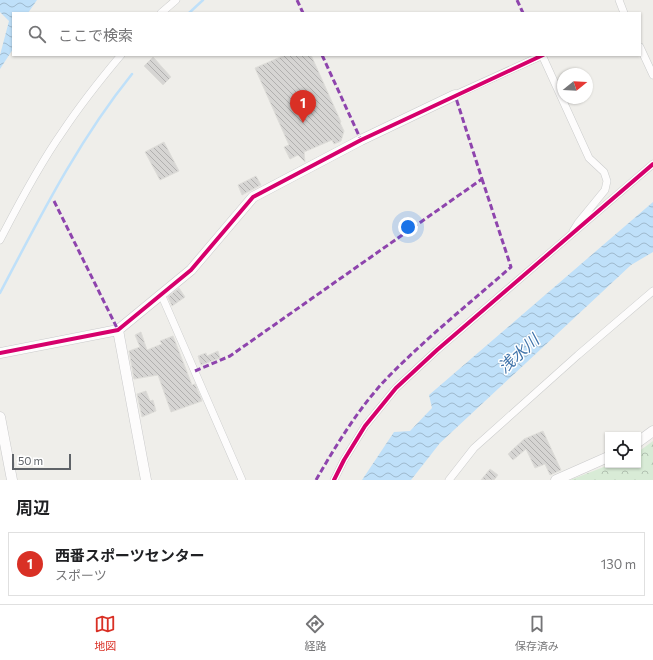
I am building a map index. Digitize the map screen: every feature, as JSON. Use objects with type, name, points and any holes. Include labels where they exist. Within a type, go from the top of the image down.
[{"type":"street","points":[[162,12],[176,0]]},
{"type":"street","points":[[618,0],[624,12]]},
{"type":"street","points":[[641,49],[653,75]]},
{"type":"street","points":[[0,240],[36,174],[62,132],[90,92],[120,56]]},
{"type":"street","points":[[0,353],[118,330],[191,270],[253,197],[361,140],[454,95],[541,56]]},
{"type":"street","points":[[543,56],[589,158],[604,172],[608,181],[605,190],[578,222],[570,236]]},
{"type":"street","points":[[334,480],[344,460],[365,426],[396,388],[653,164]]},
{"type":"street","points":[[449,480],[474,448],[572,360],[653,291]]},
{"type":"street","points":[[161,294],[242,480]]},
{"type":"street","points":[[118,330],[146,480]]},
{"type":"street","points":[[0,417],[12,480]]},
{"type":"street","points":[[641,440],[653,431]]},
{"type":"street","points":[[556,480],[605,458]]},
{"type":"green space","points":[[653,441],[653,480],[570,480],[605,467],[605,468],[641,468],[641,450]]},
{"type":"water","points":[[0,0],[37,0],[29,12],[12,12],[12,51],[0,69],[0,55],[9,21],[0,12]]},
{"type":"water","name":"浅水川","points":[[653,202],[653,252],[631,265],[440,443],[411,480],[362,480],[394,432],[410,431],[432,408],[429,395]]},
{"type":"building","points":[[283,56],[311,56],[341,122],[340,123],[344,131],[341,141],[334,144],[332,140],[304,152],[305,162],[298,155],[290,159],[284,147],[289,145],[255,68]]},
{"type":"building","points":[[153,57],[171,77],[163,85],[144,66]]},
{"type":"building","points":[[164,142],[179,171],[160,180],[145,152]]},
{"type":"building","points":[[256,176],[261,185],[242,195],[238,185]]},
{"type":"building","points":[[179,288],[185,297],[172,306],[168,297]]},
{"type":"building","points":[[141,332],[147,350],[162,344],[160,341],[173,336],[192,385],[195,384],[202,401],[171,412],[158,375],[134,379],[129,351],[140,347],[135,335]]},
{"type":"building","points":[[218,351],[220,358],[201,365],[198,356],[206,353],[207,356]]},
{"type":"building","points":[[146,391],[150,401],[153,400],[156,411],[142,417],[137,394]]},
{"type":"building","points":[[543,431],[561,470],[550,475],[545,464],[535,468],[526,449],[513,460],[508,454],[524,439]]},
{"type":"building","points":[[490,469],[498,475],[494,480],[481,480]]},
{"type":"waterway","points":[[190,12],[203,0]]},
{"type":"waterway","points":[[0,293],[45,208],[77,153],[112,100],[132,74]]},
{"type":"marked path","points":[[297,0],[303,12]]},
{"type":"marked path","points":[[517,0],[523,12]]},
{"type":"marked path","points":[[322,56],[361,140]]},
{"type":"marked path","points":[[195,371],[230,356],[482,179],[455,95]]},
{"type":"marked path","points":[[316,480],[360,410],[370,397],[421,345],[511,267],[482,179]]},
{"type":"marked path","points":[[54,201],[118,330]]},
{"type":"cycle path","points":[[0,353],[118,330],[191,270],[253,197],[361,140],[541,56]]},
{"type":"cycle path","points":[[334,480],[344,460],[365,426],[396,388],[437,350],[653,164]]},
{"type":"place","name":"西番スポーツセンター","points":[[303,123]]}]
